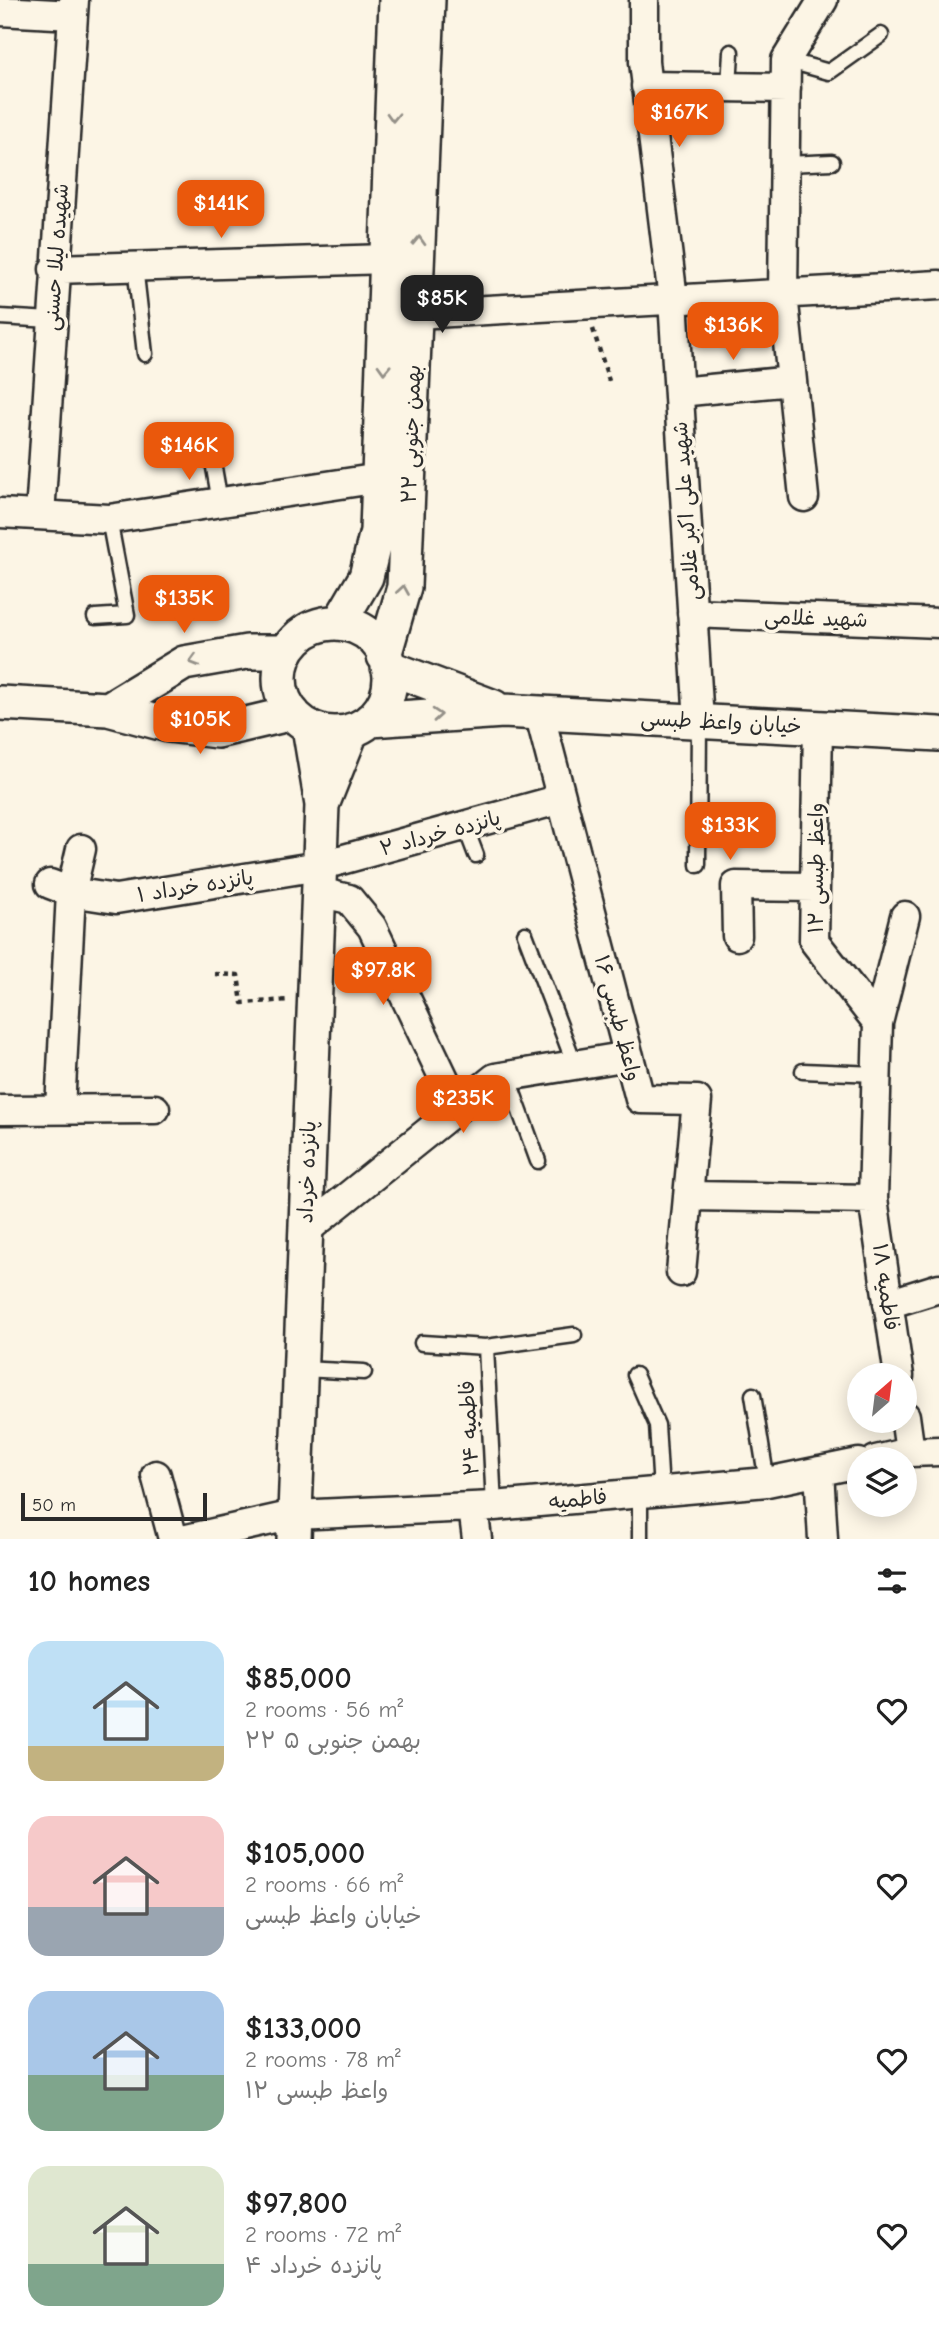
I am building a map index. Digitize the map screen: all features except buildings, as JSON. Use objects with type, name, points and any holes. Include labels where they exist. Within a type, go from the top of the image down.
[{"type":"street","name":"۲۲ بهمن جنوبی","points":[[386,661],[404,587],[416,314],[410,62],[396,0]]},
{"type":"street","name":"۲۲ بهمن جنوبی","points":[[339,622],[366,577],[377,531],[388,259],[410,62],[428,0]]},
{"type":"street","name":"شهید علی اکبر غلامی","points":[[644,0],[646,86],[673,299],[699,722]]},
{"type":"street","points":[[804,496],[783,294],[786,74],[823,0]]},
{"type":"street","points":[[0,11],[74,7]]},
{"type":"street","name":"شهیده لیلا حسنی","points":[[40,515],[54,269],[74,7]]},
{"type":"street","points":[[646,86],[729,87],[786,74]]},
{"type":"street","points":[[54,269],[388,259]]},
{"type":"street","points":[[416,314],[939,285]]},
{"type":"street","points":[[678,392],[792,381]]},
{"type":"street","points":[[0,513],[109,519],[380,478]]},
{"type":"street","name":"شهید غلامی","points":[[692,613],[939,622]]},
{"type":"street","points":[[339,622],[360,628],[377,642],[386,661],[390,682],[384,703],[361,725],[322,805],[301,720],[282,694],[279,673],[285,652],[299,636],[317,625],[339,622]]},
{"type":"street","points":[[108,709],[184,663],[225,654],[285,652]]},
{"type":"street","points":[[386,661],[503,711]]},
{"type":"street","points":[[0,704],[108,709],[168,725],[217,731],[301,720],[330,733],[361,725],[503,711]]},
{"type":"street","name":"خیابان واعظ طبسی","points":[[503,711],[939,734]]},
{"type":"street","name":"واعظ طبسی ۱۶","points":[[539,712],[640,1099],[697,1100],[681,1272]]},
{"type":"street","name":"واعظ طبسی ۱۲","points":[[818,727],[814,941],[878,1023]]},
{"type":"street","name":"پانزده خرداد ۲","points":[[318,879],[465,826],[561,799]]},
{"type":"street","name":"پانزده خرداد","points":[[294,1527],[322,805]]},
{"type":"street","points":[[60,1109],[61,888],[81,849]]},
{"type":"street","points":[[318,879],[349,899],[372,927],[458,1108]]},
{"type":"street","name":"پانزده خرداد ۱","points":[[61,888],[116,899],[318,879]]},
{"type":"street","points":[[737,936],[736,886],[814,887]]},
{"type":"street","points":[[688,1196],[873,1199],[878,1023],[905,916]]},
{"type":"street","points":[[305,1231],[495,1078],[629,1056]]},
{"type":"street","points":[[0,1110],[155,1109]]},
{"type":"street","name":"فاطمیه ۱۸","points":[[873,1199],[897,1363]]},
{"type":"street","points":[[888,1304],[939,1288]]},
{"type":"street","points":[[917,1452],[939,1451]]},
{"type":"street","name":"فاطمیه","points":[[187,1539],[483,1507],[767,1482],[847,1465]]},
{"type":"street","points":[[819,1471],[823,1539]]},
{"type":"street","points":[[156,1475],[173,1539]]},
{"type":"street","points":[[477,1539],[483,1507]]},
{"type":"lane","points":[[786,74],[829,72],[881,35]]},
{"type":"lane","points":[[729,87],[731,52]]},
{"type":"lane","points":[[786,164],[832,162]]},
{"type":"lane","points":[[135,267],[145,354]]},
{"type":"lane","points":[[0,317],[51,320]]},
{"type":"lane","points":[[210,445],[220,502]]},
{"type":"lane","points":[[95,617],[127,615],[109,519]]},
{"type":"lane","points":[[698,865],[699,722]]},
{"type":"lane","points":[[465,826],[476,855]]},
{"type":"lane","points":[[525,934],[575,1065]]},
{"type":"lane","points":[[803,1071],[876,1074]]},
{"type":"lane","points":[[507,1076],[538,1161]]},
{"type":"lane","points":[[422,1343],[486,1347],[574,1335]]},
{"type":"lane","name":"فاطمیه ۲۴","points":[[483,1507],[486,1347]]},
{"type":"lane","points":[[299,1369],[364,1372]]},
{"type":"lane","points":[[635,1375],[657,1425],[650,1492],[640,1539]]},
{"type":"lane","points":[[753,1395],[767,1482]]},
{"type":"path","points":[[586,304],[609,381]]},
{"type":"path","points":[[215,974],[238,975],[242,1003],[314,999]]}]
